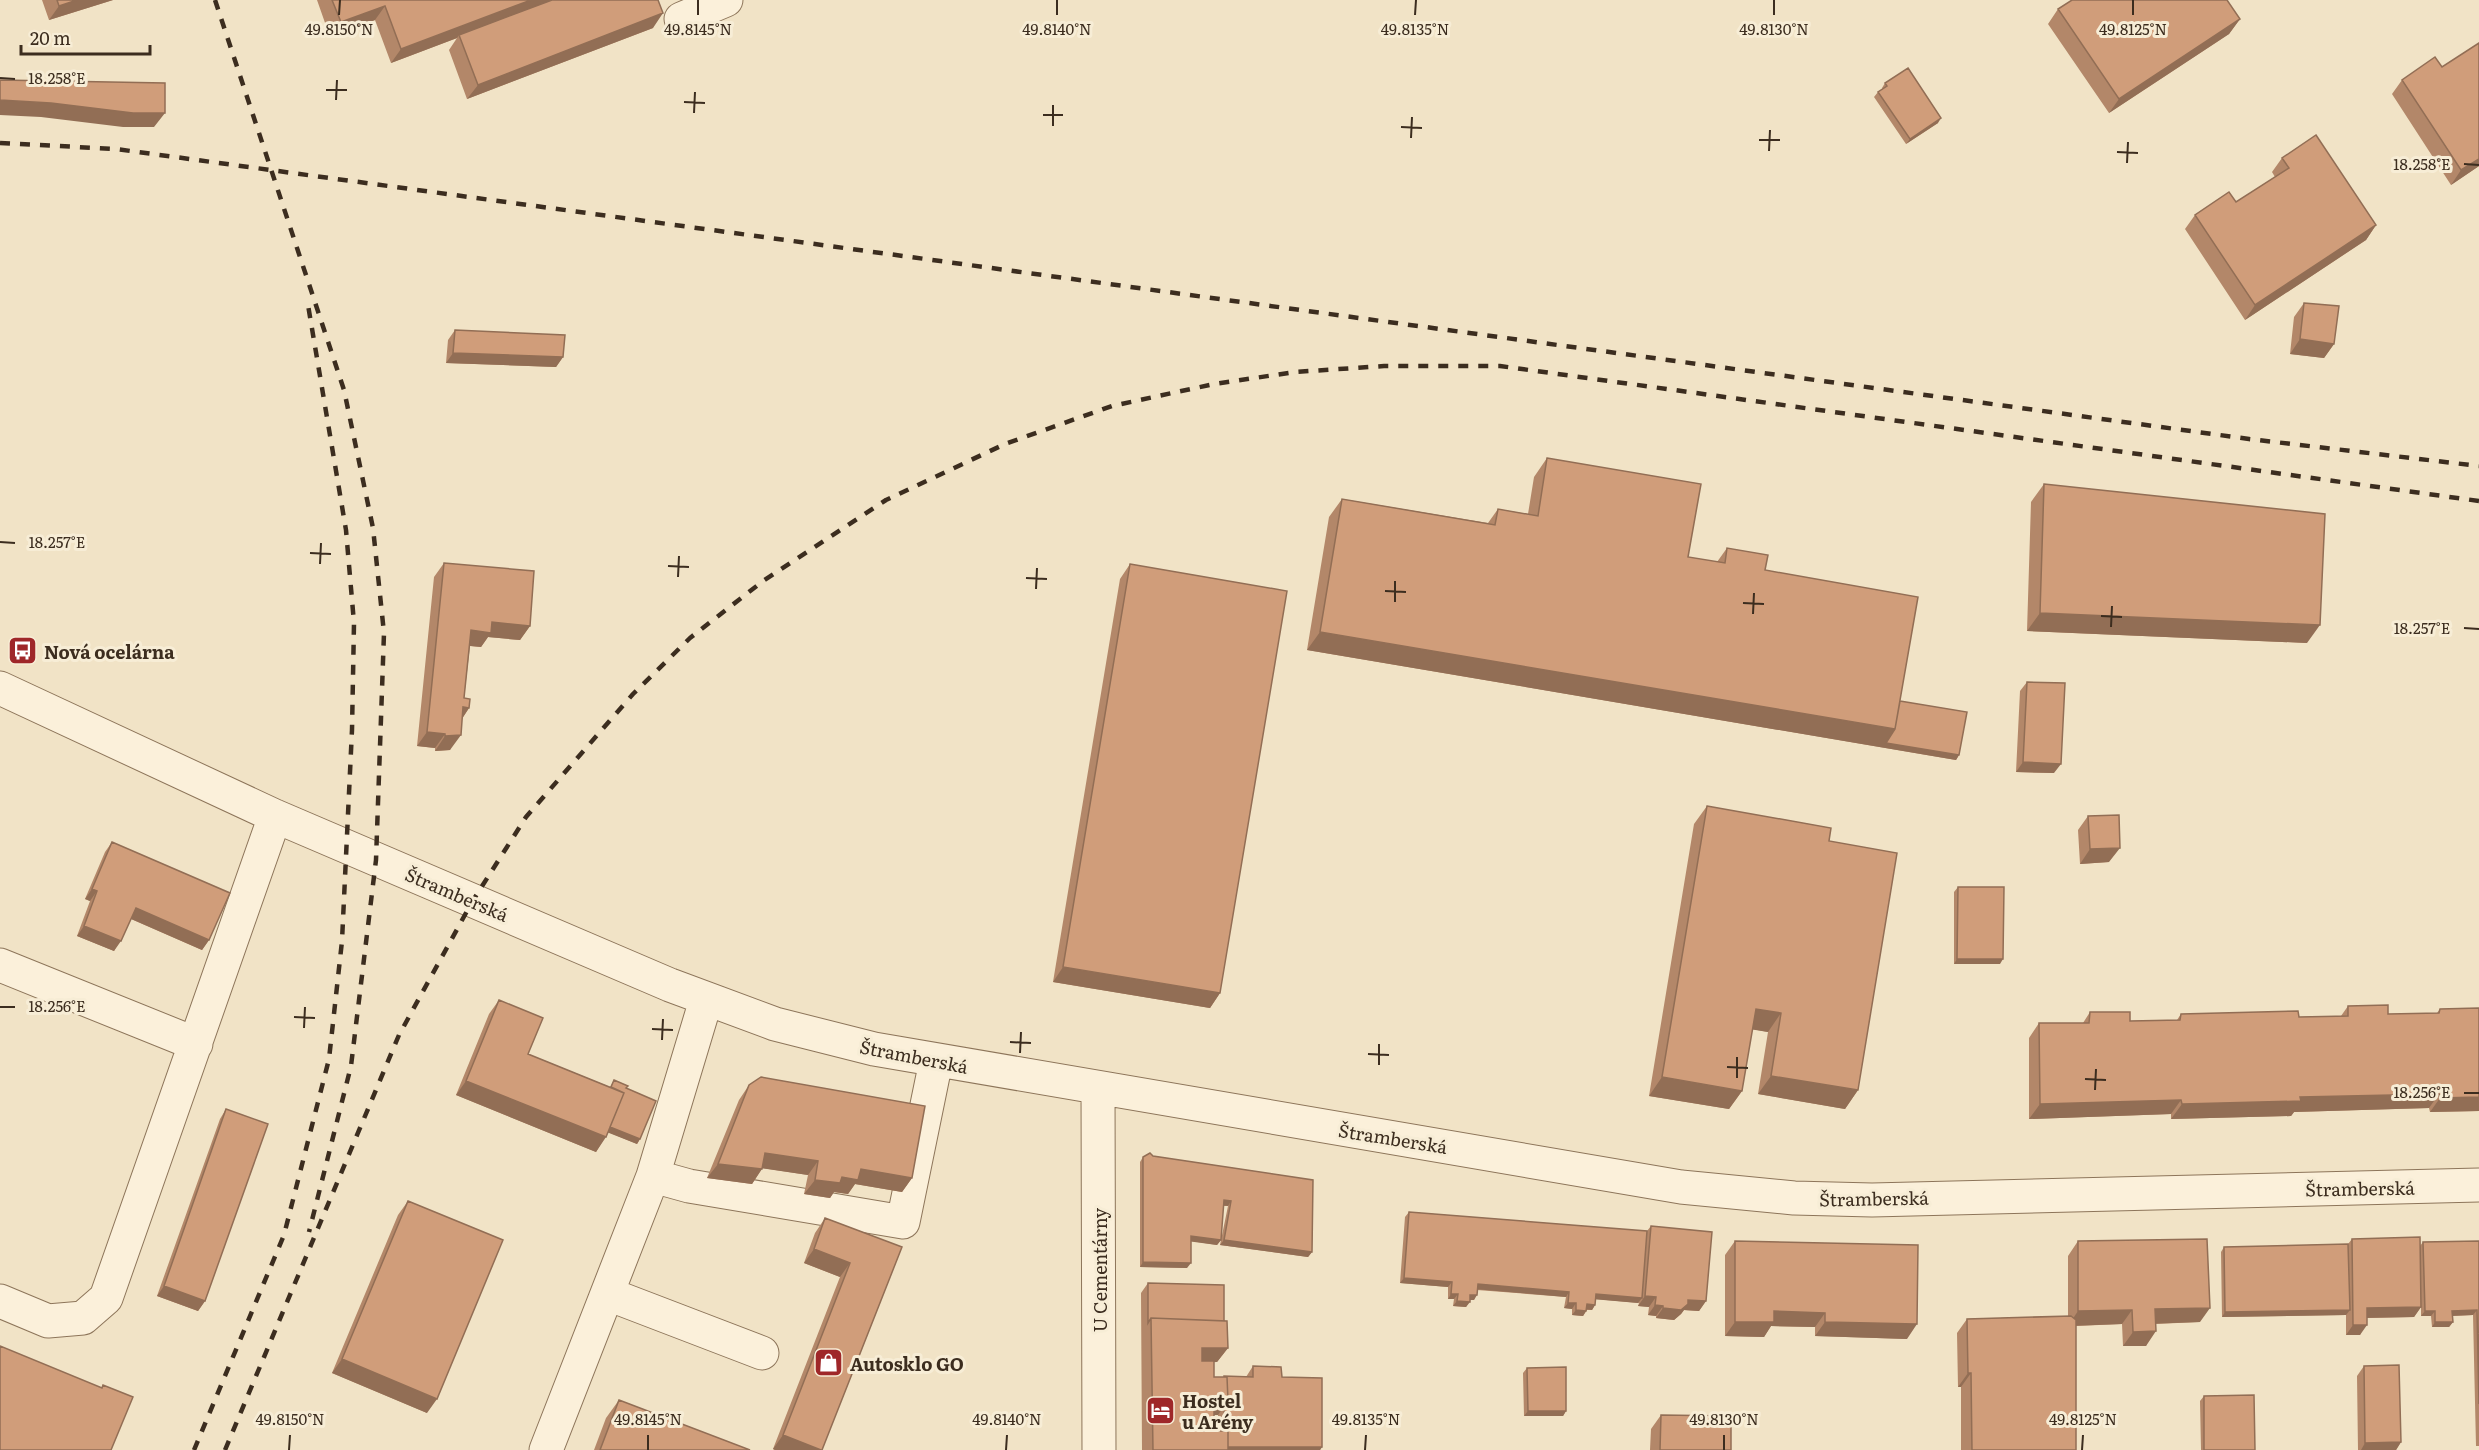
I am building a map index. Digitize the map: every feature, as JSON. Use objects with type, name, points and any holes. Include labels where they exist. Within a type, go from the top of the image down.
[{"type":"street","points":[[681,19],[726,0]]},
{"type":"street","name":"Štramberská","points":[[0,688],[275,816],[706,1000],[795,1029],[874,1049],[1681,1187],[1794,1198],[1872,1200],[2479,1185]]},
{"type":"street","points":[[0,1301],[48,1321],[83,1318],[106,1298],[275,816]]},
{"type":"street","points":[[0,965],[196,1044]]},
{"type":"street","points":[[546,1450],[653,1176],[706,1000]]},
{"type":"street","points":[[653,1176],[688,1186],[903,1222],[936,1061]]},
{"type":"street","name":"U Cementárny","points":[[1098,1089],[1099,1450]]},
{"type":"street","points":[[608,1294],[762,1353]]},
{"type":"building","points":[[57,0],[77,0],[59,6]]},
{"type":"building","points":[[332,0],[531,0],[401,49],[385,6],[341,22]]},
{"type":"building","points":[[552,0],[658,0],[663,13],[478,85],[459,35]]},
{"type":"building","points":[[2072,0],[2227,0],[2240,19],[2119,99],[2058,9]]},
{"type":"building","points":[[2479,43],[2479,159],[2461,170],[2402,80],[2435,57],[2442,67]]},
{"type":"building","points":[[1908,68],[1941,118],[1910,139],[1878,92],[1887,86],[1885,83]]},
{"type":"building","points":[[0,80],[165,83],[165,113],[133,113],[51,103],[0,100]]},
{"type":"building","points":[[2316,135],[2376,225],[2255,305],[2195,215],[2229,192],[2236,202],[2289,168],[2282,158]]},
{"type":"building","points":[[2304,303],[2339,306],[2334,344],[2300,339]]},
{"type":"building","points":[[455,330],[565,335],[563,357],[453,353]]},
{"type":"building","points":[[1547,458],[1701,484],[1688,557],[1725,563],[1727,548],[1768,555],[1765,570],[1918,597],[1895,729],[1320,632],[1342,499],[1495,525],[1498,509],[1538,516]]},
{"type":"building","points":[[2044,484],[2325,514],[2320,625],[2040,613]]},
{"type":"building","points":[[444,563],[534,571],[530,626],[492,622],[491,633],[471,630],[464,698],[470,699],[469,708],[463,707],[461,735],[445,736],[445,734],[427,732]]},
{"type":"building","points":[[1130,564],[1287,591],[1220,993],[1063,967]]},
{"type":"building","points":[[2027,682],[2065,683],[2061,764],[2023,762]]},
{"type":"building","points":[[1900,701],[1967,712],[1959,755],[1886,743],[1895,729]]},
{"type":"building","points":[[1707,806],[1831,828],[1829,841],[1897,853],[1858,1090],[1771,1076],[1781,1013],[1756,1009],[1742,1091],[1662,1077]]},
{"type":"building","points":[[2119,815],[2120,848],[2090,849],[2088,816]]},
{"type":"building","points":[[112,842],[230,893],[209,940],[136,908],[121,941],[84,926],[97,891],[92,889]]},
{"type":"building","points":[[1958,887],[2004,887],[2003,959],[1957,959]]},
{"type":"building","points":[[499,1000],[543,1018],[528,1054],[624,1093],[606,1137],[466,1081]]},
{"type":"building","points":[[2388,1005],[2388,1014],[2439,1013],[2440,1009],[2479,1008],[2479,1097],[2440,1098],[2439,1094],[2300,1097],[2301,1101],[2182,1104],[2181,1100],[2040,1104],[2039,1023],[2089,1023],[2090,1012],[2130,1012],[2130,1021],[2180,1020],[2181,1014],[2298,1011],[2299,1017],[2348,1016],[2348,1006]]},
{"type":"building","points":[[761,1077],[925,1106],[912,1178],[861,1169],[858,1180],[842,1177],[840,1183],[815,1180],[818,1161],[765,1153],[762,1169],[718,1164],[749,1085]]},
{"type":"building","points":[[614,1080],[656,1101],[640,1139],[610,1127],[624,1093],[611,1087]]},
{"type":"building","points":[[226,1109],[268,1124],[205,1301],[164,1286]]},
{"type":"building","points":[[1150,1153],[1153,1156],[1313,1180],[1312,1252],[1224,1240],[1231,1201],[1224,1200],[1221,1240],[1191,1236],[1191,1263],[1143,1262],[1143,1157]]},
{"type":"building","points":[[408,1201],[503,1240],[437,1399],[342,1359]]},
{"type":"building","points":[[1409,1212],[1647,1231],[1642,1298],[1596,1294],[1595,1305],[1587,1304],[1586,1311],[1576,1310],[1576,1303],[1568,1303],[1569,1292],[1478,1284],[1477,1295],[1470,1295],[1470,1302],[1457,1301],[1458,1294],[1451,1294],[1452,1282],[1404,1278]]},
{"type":"building","name":"Autosklo GO","points":[[825,1218],[902,1247],[821,1450],[783,1435],[850,1263],[814,1249]]},
{"type":"building","points":[[1651,1226],[1712,1232],[1706,1301],[1688,1300],[1688,1304],[1681,1310],[1655,1305],[1656,1297],[1645,1296]]},
{"type":"building","points":[[2420,1237],[2421,1307],[2367,1308],[2367,1325],[2353,1325],[2352,1239]]},
{"type":"building","points":[[2207,1239],[2210,1308],[2155,1309],[2156,1331],[2133,1332],[2132,1310],[2078,1311],[2078,1241]]},
{"type":"building","points":[[1735,1241],[1918,1245],[1917,1324],[1825,1322],[1825,1313],[1774,1311],[1774,1322],[1735,1322]]},
{"type":"building","points":[[2479,1241],[2479,1404],[2477,1310],[2452,1311],[2453,1322],[2435,1322],[2435,1311],[2425,1311],[2423,1242]]},
{"type":"building","points":[[2348,1244],[2350,1310],[2225,1312],[2224,1247]]},
{"type":"building","points":[[1148,1283],[1224,1285],[1224,1321],[1151,1318],[1148,1323]]},
{"type":"building","points":[[2071,1316],[2076,1320],[2076,1450],[1972,1450],[1971,1373],[1968,1373],[1967,1319]]},
{"type":"building","points":[[1151,1318],[1227,1321],[1228,1348],[1202,1348],[1202,1361],[1214,1361],[1214,1377],[1227,1377],[1228,1401],[1214,1401],[1214,1418],[1202,1418],[1202,1431],[1228,1431],[1228,1450],[1153,1450]]},
{"type":"building","points":[[0,1346],[102,1388],[103,1385],[133,1397],[111,1450],[0,1450]]},
{"type":"building","points":[[2399,1365],[2401,1442],[2365,1443],[2364,1366]]},
{"type":"building","points":[[1253,1366],[1281,1367],[1282,1377],[1322,1378],[1322,1447],[1228,1447],[1224,1406],[1228,1401],[1227,1377],[1224,1376],[1253,1377]]},
{"type":"building","points":[[1566,1367],[1566,1411],[1528,1411],[1527,1368]]},
{"type":"building","points":[[2254,1395],[2255,1450],[2204,1450],[2204,1396]]},
{"type":"building","points":[[619,1400],[750,1450],[600,1450]]},
{"type":"building","points":[[1661,1415],[1731,1416],[1731,1450],[1660,1450]]},
{"type":"railway","points":[[215,0],[344,390],[373,528],[384,633],[376,860],[351,1066],[309,1232]]},
{"type":"railway","points":[[0,143],[116,149],[2249,439],[2479,466]]},
{"type":"railway","points":[[194,1450],[284,1235],[329,1059],[342,941],[352,730],[354,623],[346,530],[307,299]]},
{"type":"railway","points":[[225,1450],[399,1035],[472,902],[526,817],[633,694],[690,638],[763,581],[886,500],[1005,444],[1112,406],[1214,384],[1295,372],[1384,366],[1500,366],[2479,501]]},
{"type":"place","name":"Nová ocelárna","points":[[23,651]]},
{"type":"place","name":"Autosklo GO","points":[[829,1363]]},
{"type":"place","name":"Hostel u Arény","points":[[1161,1410]]}]
